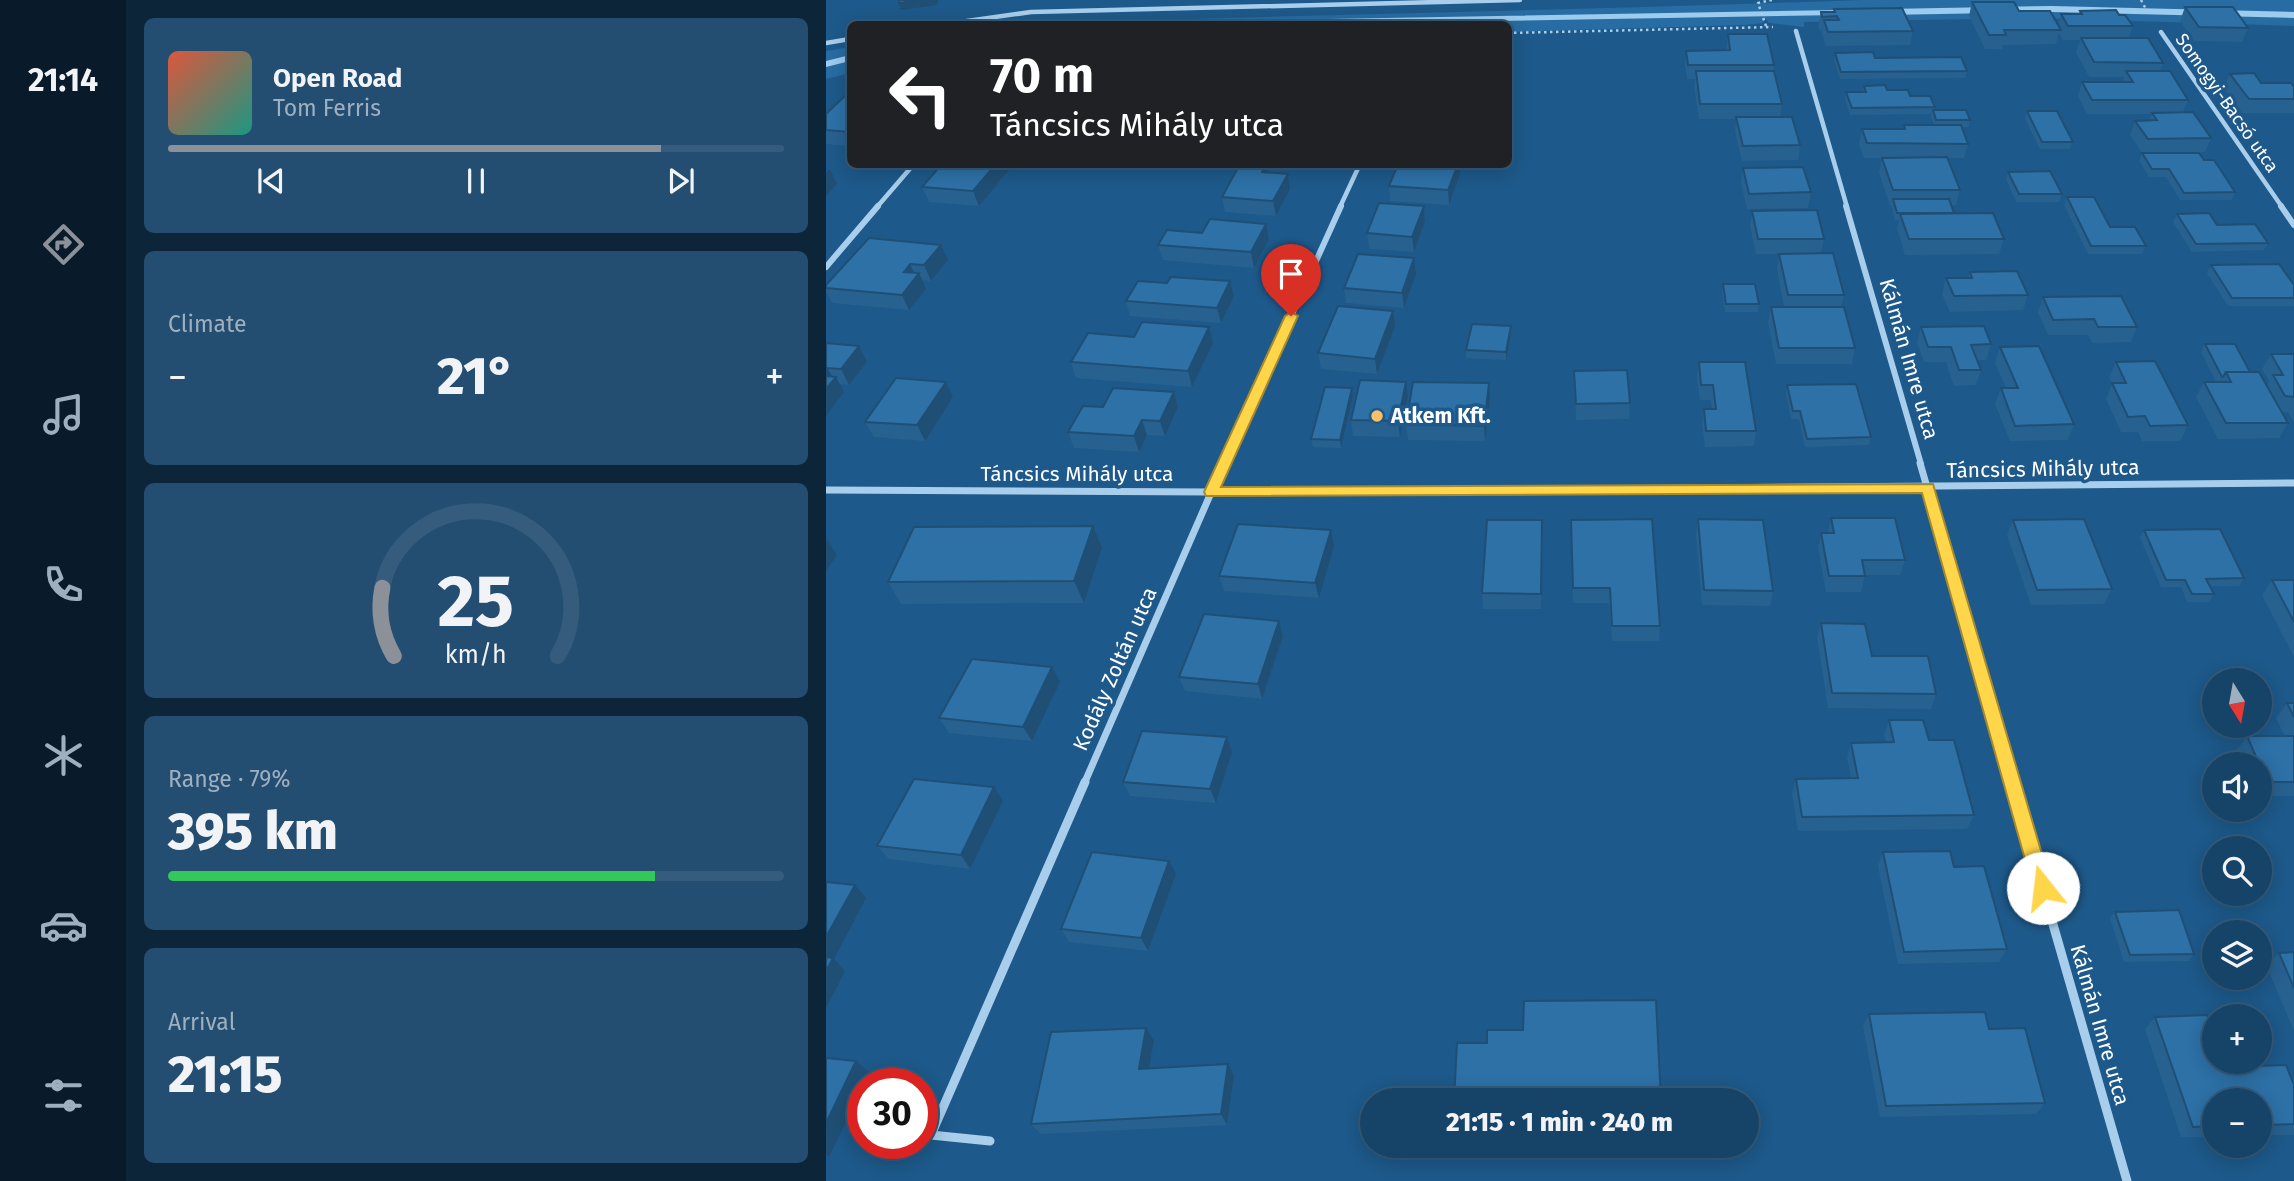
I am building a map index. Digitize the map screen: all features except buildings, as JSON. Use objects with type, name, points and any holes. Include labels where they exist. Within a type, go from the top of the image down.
[{"type":"street","points":[[967,21],[1031,12],[1520,0]]},
{"type":"street","name":"Kálmán Imre utca","points":[[1796,32],[2127,1181]]},
{"type":"street","name":"Somogyi-Bacsó utca","points":[[2161,32],[2294,225]]},
{"type":"street","points":[[826,43],[847,40]]},
{"type":"street","points":[[826,267],[911,168]]},
{"type":"street","name":"Kodály Zoltán utca","points":[[990,1141],[932,1135],[1211,492],[1358,168]]},
{"type":"street","name":"Táncsics Mihály utca","points":[[826,490],[1211,492],[2294,483]]},
{"type":"path","points":[[1512,33],[1766,26],[1758,2],[1772,0]]},
{"type":"shaded area","points":[[1862,0],[2294,0],[2294,26],[2035,18],[1804,22],[1804,27],[1769,23],[1765,18],[1763,23],[1745,25],[1512,32],[1512,21],[1131,21]]},
{"type":"shaded area","points":[[847,48],[847,74],[826,79],[826,51]]},
{"type":"waterway","points":[[1886,12],[2052,9],[2294,15]]},
{"type":"waterway","points":[[1383,21],[1838,13]]},
{"type":"waterway","points":[[826,64],[847,59]]},
{"type":"place","name":"Atkem Kft.","points":[[1377,416]]},
{"type":"route","points":[[1291,316],[1211,492],[1928,488],[2043,888]]}]
